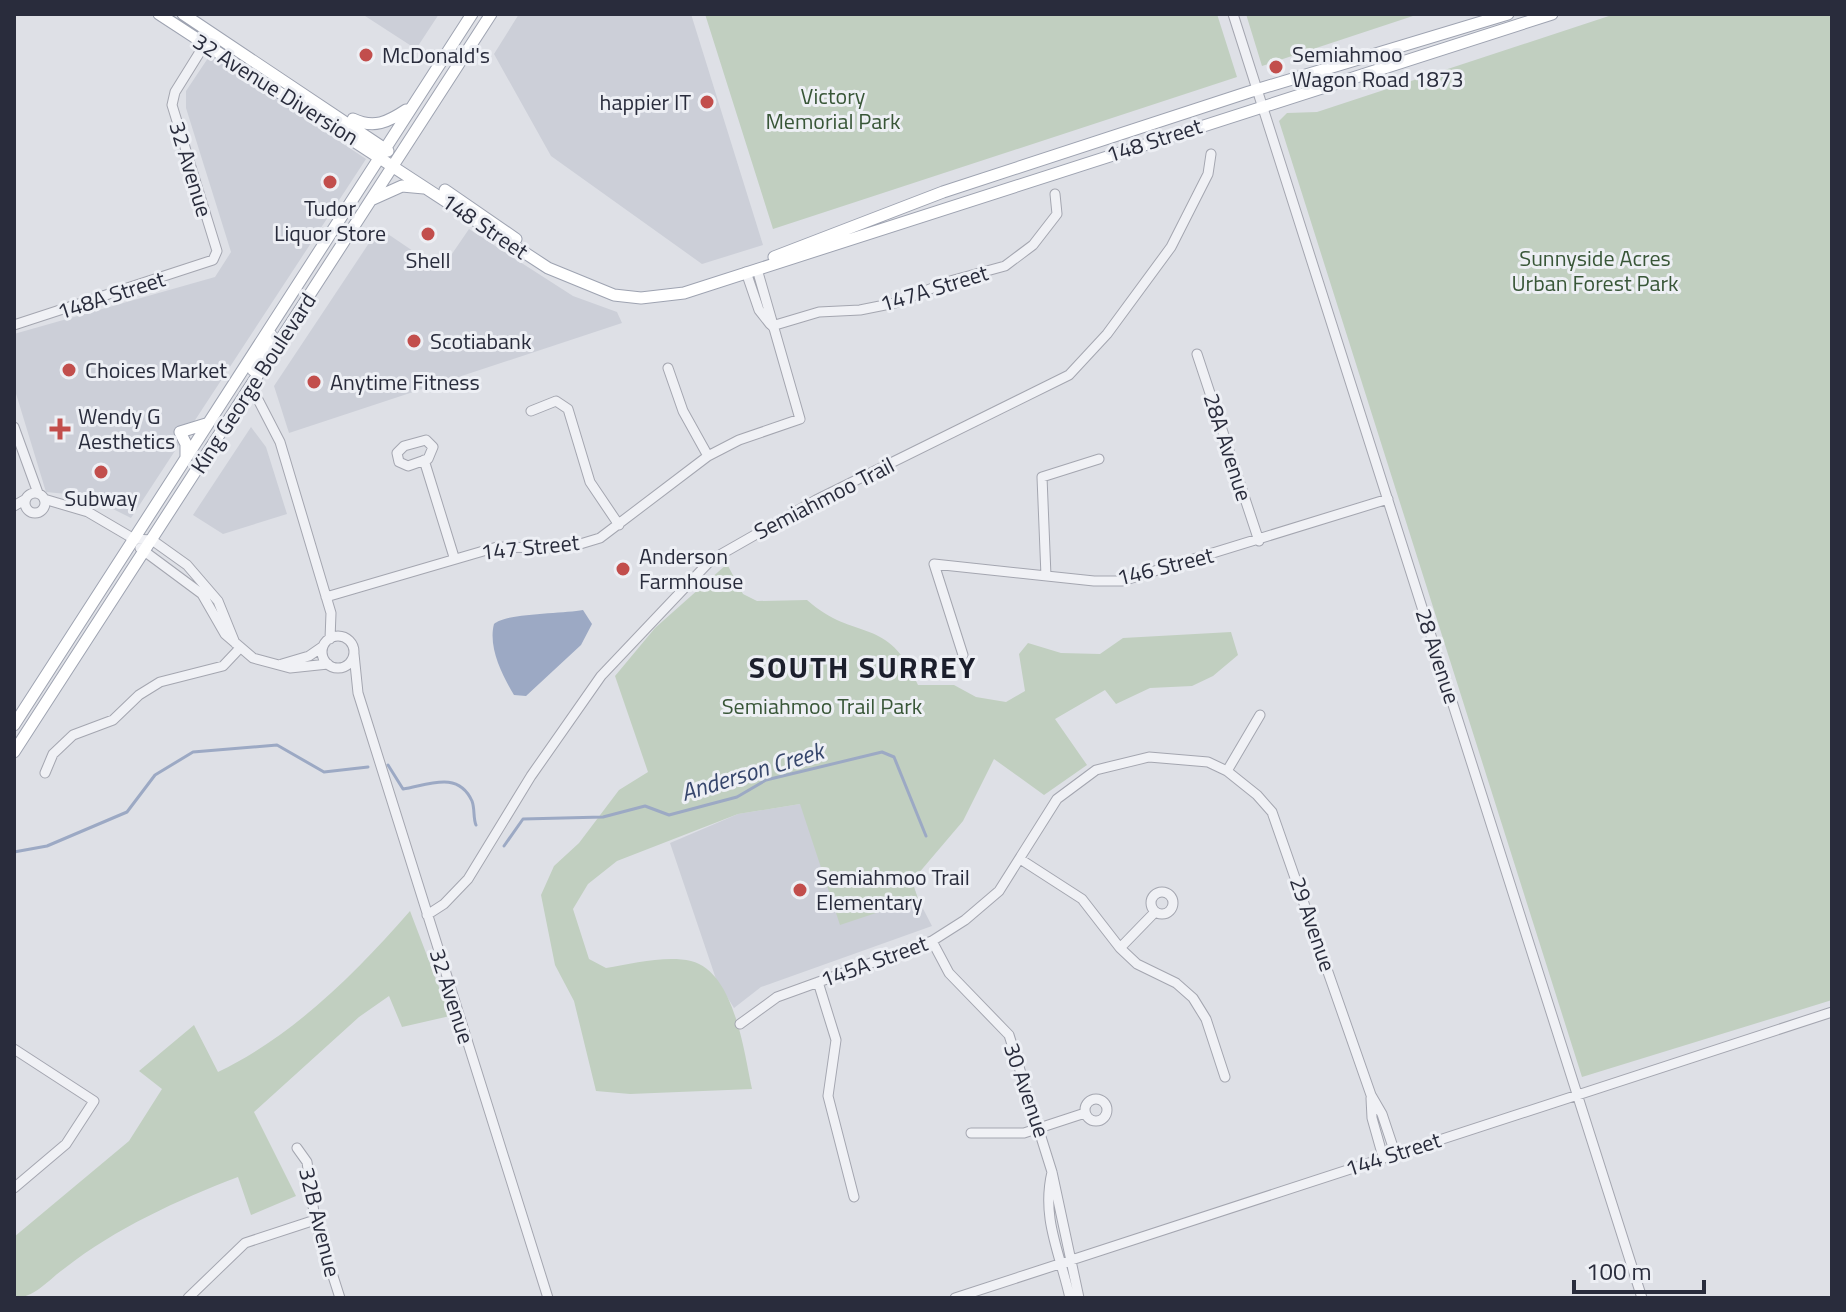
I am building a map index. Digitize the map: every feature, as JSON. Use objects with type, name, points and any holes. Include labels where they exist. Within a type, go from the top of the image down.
[{"type":"main road","name":"32 Avenue Diversion","points":[[159,14],[395,161]]},
{"type":"main road","name":"32 Avenue Diversion","points":[[183,14],[344,118],[382,152]]},
{"type":"main road","name":"King George Boulevard","points":[[14,725],[472,14]]},
{"type":"main road","name":"King George Boulevard","points":[[14,752],[491,14]]},
{"type":"main road","name":"148 Street","points":[[752,270],[770,259],[943,192],[1257,90],[1508,14]]},
{"type":"main road","name":"148 Street","points":[[395,161],[478,224],[579,284],[614,295],[665,297],[1552,14]]},
{"type":"main road","points":[[344,118],[366,125],[378,124],[412,106]]},
{"type":"main road","name":"148 Street","points":[[395,161],[579,284]]},
{"type":"main road","points":[[369,202],[402,186],[430,188]]},
{"type":"main road","points":[[251,386],[249,376],[267,347],[278,316]]},
{"type":"main road","points":[[186,458],[186,444],[180,432],[196,430],[209,422]]},
{"type":"street","name":"28 Avenue","points":[[1233,14],[1642,1298]]},
{"type":"street","name":"32 Avenue","points":[[207,265],[217,251],[172,105],[175,92],[212,33]]},
{"type":"street","name":"Semiahmoo Trail","points":[[427,915],[444,904],[468,879],[531,776],[601,676],[711,560],[816,500],[1069,375],[1107,334],[1171,247],[1208,174],[1211,154]]},
{"type":"street","name":"147A Street","points":[[772,326],[819,312],[860,310],[895,303],[1005,266],[1033,245],[1057,214],[1055,194]]},
{"type":"street","name":"148A Street","points":[[14,325],[207,265]]},
{"type":"street","points":[[752,270],[759,310],[772,326]]},
{"type":"street","name":"147 Street","points":[[326,597],[454,557],[497,547],[567,548],[600,538],[708,456],[739,440],[800,419],[772,326]]},
{"type":"street","name":"28A Avenue","points":[[1197,354],[1259,541]]},
{"type":"street","points":[[668,368],[683,411],[708,456]]},
{"type":"street","points":[[14,507],[34,500],[88,512],[134,539],[144,552],[199,590],[223,631],[258,660],[278,665],[348,665],[354,654],[331,613],[280,442],[251,386]]},
{"type":"street","points":[[531,411],[556,401],[568,409],[590,482],[619,525]]},
{"type":"street","points":[[14,427],[34,500]]},
{"type":"street","points":[[1046,576],[1042,477],[1099,459]]},
{"type":"street","points":[[424,460],[454,557]]},
{"type":"street","name":"146 Street","points":[[963,655],[934,564],[1122,581],[1388,499]]},
{"type":"street","points":[[134,539],[152,540],[187,565],[208,586],[221,607],[237,645]]},
{"type":"street","points":[[331,613],[326,643],[331,666]]},
{"type":"street","points":[[278,665],[309,656],[326,643],[345,638]]},
{"type":"street","points":[[45,773],[53,754],[73,735],[113,720],[139,695],[160,682],[223,666],[237,645]]},
{"type":"street","name":"32 Avenue","points":[[354,654],[358,693],[548,1298]]},
{"type":"street","name":"32 Avenue","points":[[331,666],[343,671],[358,693]]},
{"type":"street","points":[[1227,771],[1260,715]]},
{"type":"street","name":"145A Street","points":[[740,1024],[761,1005],[932,941],[965,920],[999,891],[1057,799],[1096,770],[1149,757],[1176,757],[1208,762],[1227,771]]},
{"type":"street","name":"29 Avenue","points":[[1227,771],[1257,795],[1280,828],[1371,1095],[1382,1114],[1395,1153]]},
{"type":"street","points":[[1020,859],[1082,899],[1120,948],[1144,969],[1176,983],[1199,1006],[1225,1077]]},
{"type":"street","points":[[1120,948],[1155,912]]},
{"type":"street","name":"30 Avenue","points":[[932,941],[949,973],[1009,1035],[1041,1128],[1079,1298]]},
{"type":"street","points":[[818,982],[836,1040],[828,1096],[854,1197]]},
{"type":"street","name":"144 Street","points":[[955,1298],[1832,1012]]},
{"type":"street","points":[[14,1049],[94,1101],[66,1144],[14,1188]]},
{"type":"street","name":"29 Avenue","points":[[1371,1095],[1372,1118],[1383,1157]]},
{"type":"street","points":[[971,1133],[1010,1135],[1085,1113]]},
{"type":"street","name":"32B Avenue","points":[[297,1148],[308,1165],[315,1220],[340,1298]]},
{"type":"street","name":"30 Avenue","points":[[1052,1172],[1047,1194],[1047,1218],[1070,1298]]},
{"type":"street","points":[[1047,1218],[1059,1215]]},
{"type":"street","points":[[188,1298],[245,1243],[315,1220]]},
{"type":"shaded area","points":[[362,14],[439,14],[416,49]]},
{"type":"shaded area","points":[[519,14],[691,14],[763,245],[702,264],[551,156],[494,54]]},
{"type":"shaded area","points":[[210,55],[366,159],[131,518],[87,496],[46,492],[14,387],[14,334],[215,277],[231,252],[186,108],[186,91]]},
{"type":"shaded area","points":[[379,228],[441,270],[469,229],[573,296],[617,312],[622,323],[289,433],[274,386]]},
{"type":"shaded area","points":[[251,427],[266,447],[287,514],[223,534],[193,515]]},
{"type":"shaded area","name":"Semiahmoo Trail Elementary","points":[[878,778],[918,899],[932,926],[761,987],[734,1008],[716,979],[670,843],[738,814],[800,804]]},
{"type":"green space","name":"Victory Memorial Park","points":[[705,14],[1217,14],[1237,77],[773,229]]},
{"type":"green space","points":[[1246,14],[1419,14],[1262,66]]},
{"type":"green space","name":"Sunnyside Acres Urban Forest Park","points":[[1615,14],[1832,14],[1832,1000],[1582,1077],[1279,121],[1287,113],[1317,112]]},
{"type":"green space","name":"Semiahmoo Trail Park","points":[[727,564],[743,594],[757,601],[807,600],[824,613],[882,638],[907,663],[918,685],[954,685],[976,697],[1006,702],[1025,691],[1019,654],[1028,643],[1061,653],[1100,654],[1123,638],[1231,632],[1238,655],[1213,676],[1192,686],[1150,688],[1116,704],[1105,690],[1055,719],[1087,765],[1044,795],[994,759],[963,821],[912,881],[918,899],[840,925],[800,804],[738,814],[617,861],[588,884],[573,909],[589,959],[606,968],[681,959],[706,968],[728,997],[741,1036],[752,1089],[630,1094],[596,1091],[574,1001],[555,965],[541,895],[554,866],[579,843],[619,790],[648,772],[615,676],[655,628]]},
{"type":"green space","points":[[410,911],[450,1016],[402,1027],[389,996],[359,1017],[254,1112],[296,1196],[251,1215],[238,1177],[170,1205],[126,1228],[35,1292],[14,1298],[14,1237],[129,1141],[162,1089],[139,1071],[194,1025],[218,1072],[246,1057],[322,1001]]},
{"type":"water","points":[[583,610],[592,624],[581,645],[526,696],[514,695],[495,651],[494,624],[522,616]]},
{"type":"waterway","name":"Anderson Creek","points":[[14,852],[47,846],[127,812],[155,775],[193,752],[277,745],[324,772],[368,767]]},
{"type":"waterway","name":"Anderson Creek","points":[[504,846],[523,819],[603,817],[645,806],[669,815],[737,797],[766,780],[882,752],[894,757],[926,836]]},
{"type":"waterway","name":"Anderson Creek","points":[[388,765],[403,789],[442,782],[459,785],[472,801],[476,825]]},
{"type":"place","name":"McDonald's","points":[[366,55]]},
{"type":"place","name":"Semiahmoo Wagon Road 1873","points":[[1276,67]]},
{"type":"place","name":"happier IT","points":[[707,102]]},
{"type":"place","name":"Tudor Liquor Store","points":[[330,182]]},
{"type":"place","name":"Shell","points":[[428,234]]},
{"type":"place","name":"Scotiabank","points":[[414,341]]},
{"type":"place","name":"Choices Market","points":[[69,370]]},
{"type":"place","name":"Anytime Fitness","points":[[314,382]]},
{"type":"place","name":"Wendy G Aesthetics","points":[[60,429]]},
{"type":"place","name":"Subway","points":[[101,472]]},
{"type":"place","name":"Anderson Farmhouse","points":[[623,569]]},
{"type":"place","name":"Semiahmoo Trail Elementary","points":[[800,890]]},
{"type":"district","name":"SOUTH SURREY","points":[[863,667]]}]
